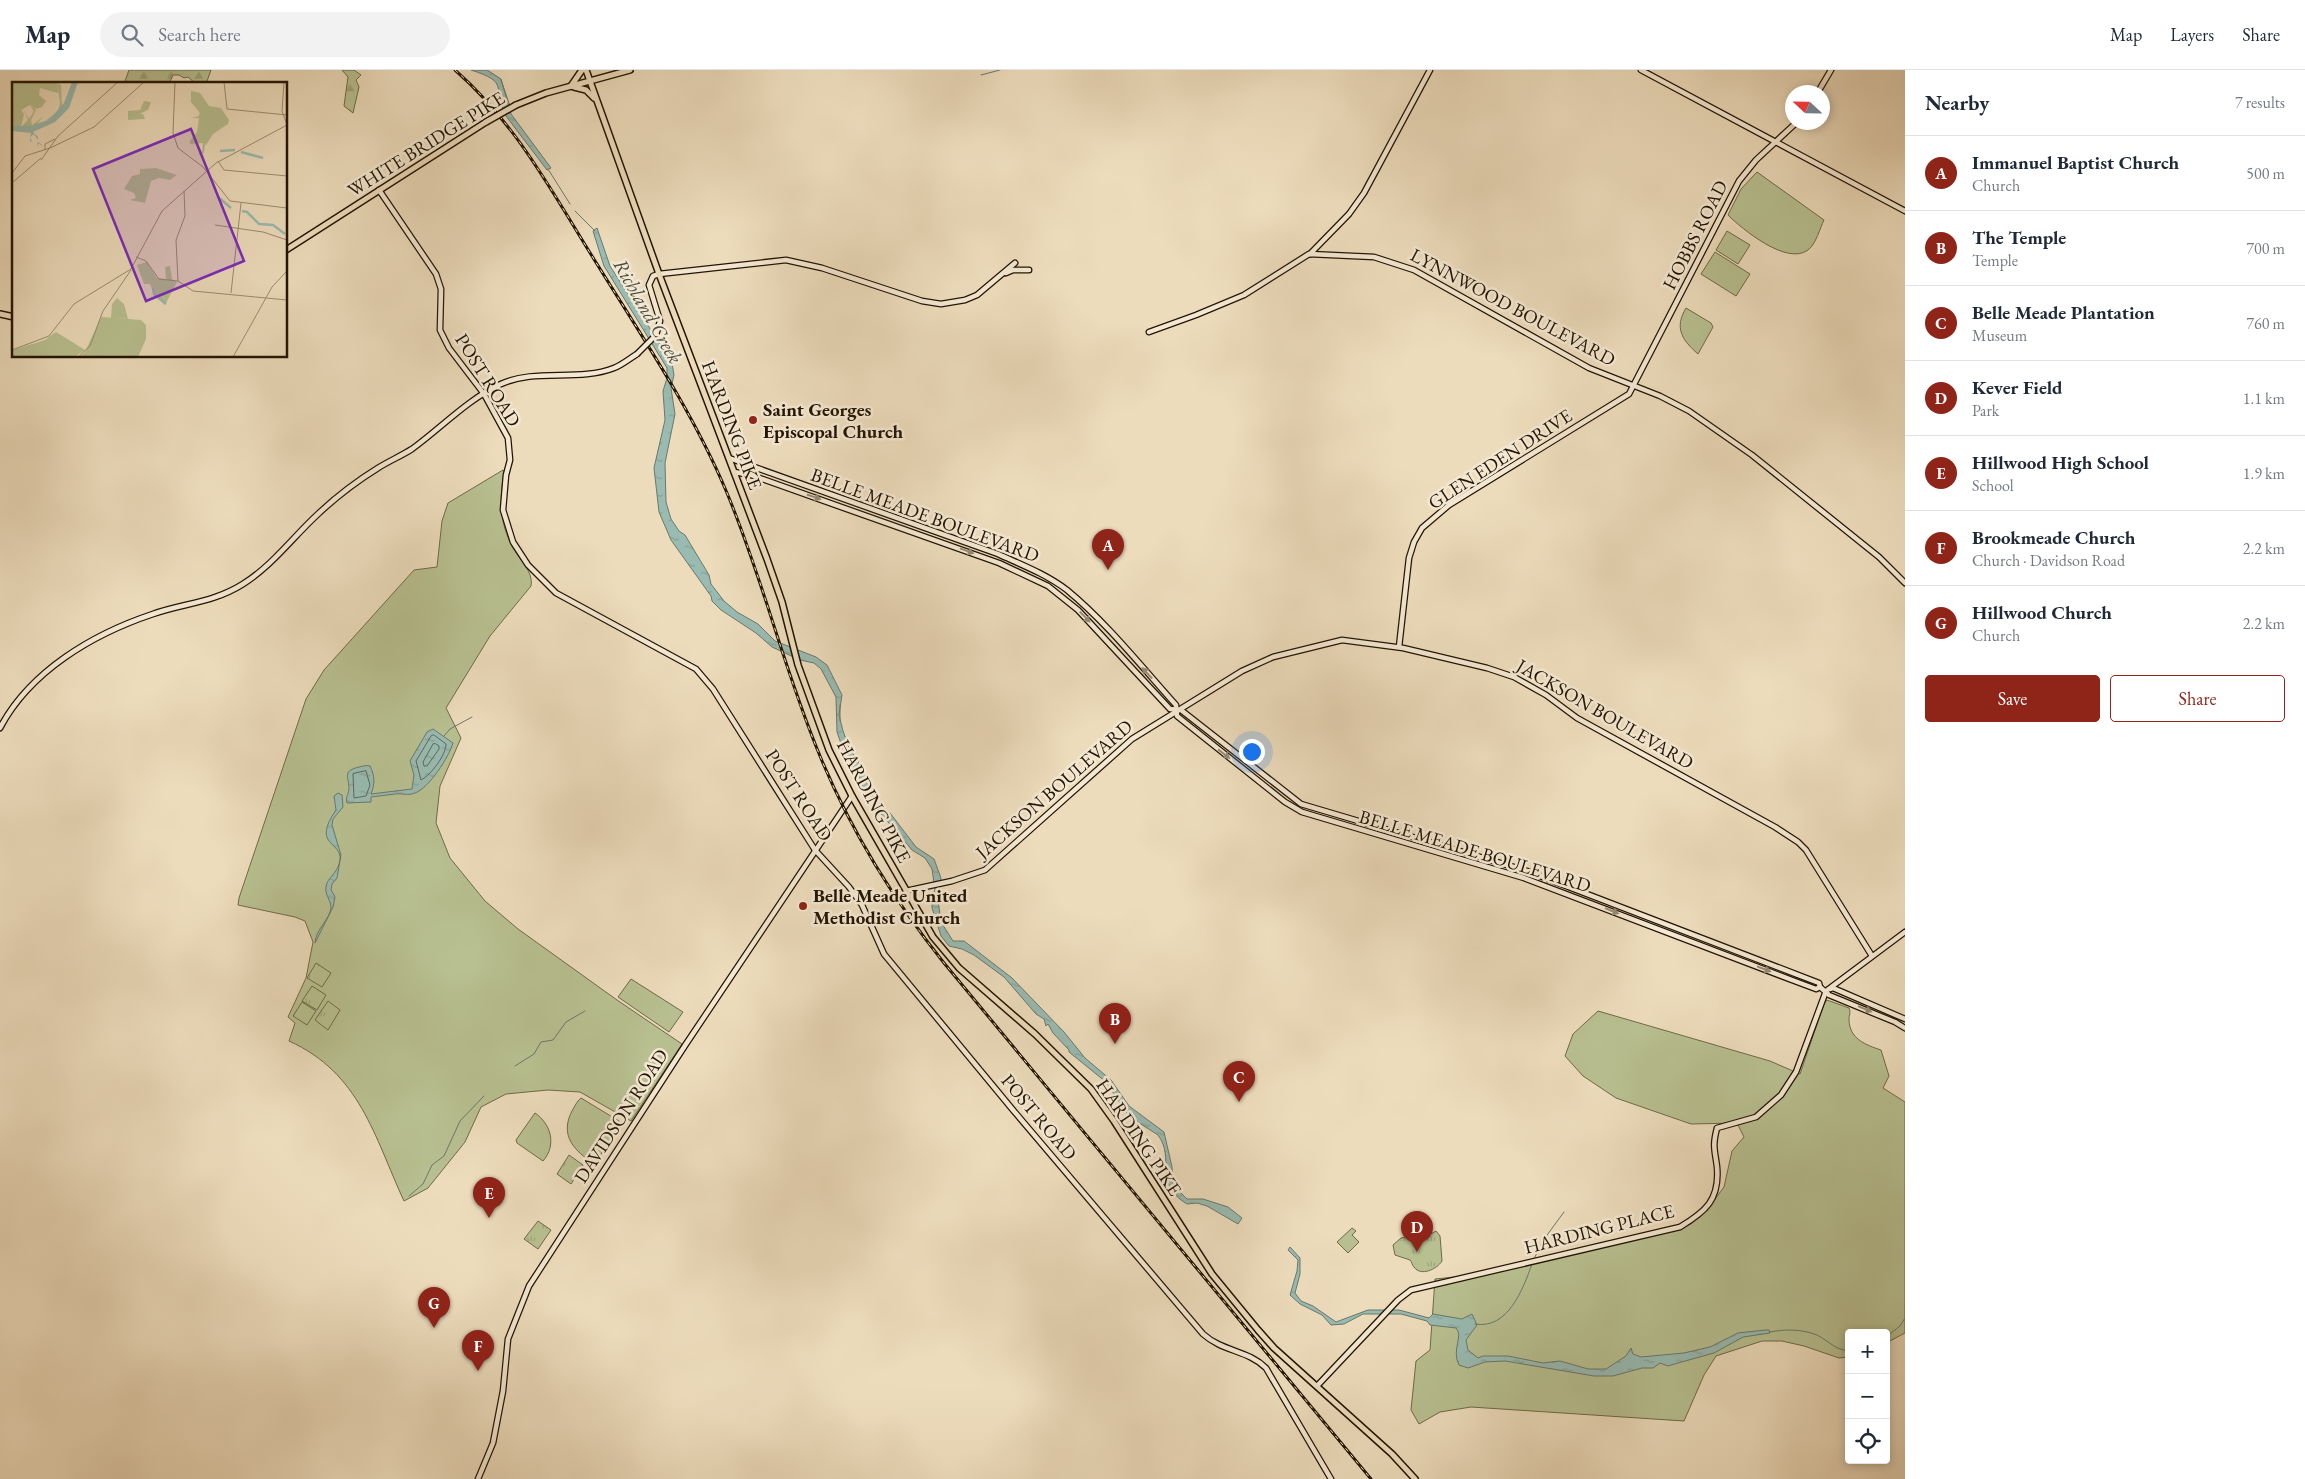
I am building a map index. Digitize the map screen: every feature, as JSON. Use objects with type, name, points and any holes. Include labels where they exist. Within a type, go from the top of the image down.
[{"type":"main road","name":"HARDING PIKE","points":[[584,70],[767,559],[792,639],[798,666],[829,750],[852,796],[906,891],[944,952],[978,986],[1060,1057],[1091,1090],[1114,1121],[1192,1245],[1231,1298],[1274,1348],[1392,1454],[1415,1479]]},
{"type":"main road","points":[[584,70],[571,86],[586,90],[596,100]]},
{"type":"main road","name":"WHITE BRIDGE PIKE","points":[[288,249],[486,122],[527,101],[571,86],[630,70]]},
{"type":"street","points":[[1149,332],[1202,313],[1244,295],[1309,254],[1349,214],[1364,193],[1430,70]]},
{"type":"street","points":[[1641,70],[1905,211]]},
{"type":"street","points":[[1822,85],[1831,70]]},
{"type":"street","name":"HOBBS ROAD","points":[[1640,376],[1739,181],[1756,160],[1788,130]]},
{"type":"street","name":"POST ROAD","points":[[379,190],[438,278],[441,289],[440,330],[449,348],[484,394],[508,438],[510,460],[503,510],[513,542],[528,565],[556,593],[696,669],[722,703],[815,850],[849,887],[862,905],[884,954],[1161,1286],[1211,1341],[1221,1347],[1248,1355],[1262,1364],[1283,1395],[1331,1479]]},
{"type":"street","name":"LYNNWOOD BOULEVARD","points":[[1309,254],[1374,257],[1414,270],[1589,368],[1660,396],[1689,411],[1752,455],[1878,557],[1905,583]]},
{"type":"street","points":[[0,728],[33,684],[76,650],[104,634],[154,613],[219,598],[242,585],[274,560],[317,514],[334,499],[368,474],[410,450],[484,394],[516,378],[577,375],[613,369],[637,354],[656,335],[660,326],[660,319],[649,285],[652,276],[786,260],[822,268],[922,301],[941,304],[977,294],[1015,263]]},
{"type":"street","points":[[1001,276],[1013,270],[1029,270]]},
{"type":"street","name":"GLEN EDEN DRIVE","points":[[1399,647],[1409,558],[1414,542],[1422,528],[1449,504],[1629,394],[1640,376]]},
{"type":"street","name":"BELLE MEADE BOULEVARD","points":[[729,458],[998,554],[1035,570],[1050,579],[1078,601],[1107,629],[1176,705],[1177,716],[1296,809],[1351,828],[1524,878],[1796,982],[1816,989],[1820,987]]},
{"type":"street","name":"BELLE MEADE BOULEVARD","points":[[734,472],[741,472],[769,481],[938,540],[995,561],[1048,586],[1074,606],[1170,709],[1182,710],[1299,803],[1330,814],[1527,871],[1819,983],[1820,987],[1830,995],[1905,1028]]},
{"type":"street","points":[[769,481],[772,474]]},
{"type":"street","points":[[794,490],[797,483]]},
{"type":"street","points":[[832,503],[834,496]]},
{"type":"street","points":[[904,529],[907,522]]},
{"type":"street","points":[[938,540],[940,534]]},
{"type":"street","points":[[995,561],[998,554]]},
{"type":"street","points":[[1048,586],[1050,579]]},
{"type":"street","points":[[1074,606],[1078,601]]},
{"type":"street","points":[[1103,636],[1107,629]]},
{"type":"street","points":[[1110,643],[1115,638]]},
{"type":"street","name":"JACKSON BOULEVARD","points":[[906,891],[942,884],[985,870],[1132,739],[1242,670],[1273,658],[1342,640],[1399,647],[1487,668],[1520,680],[1550,697],[1577,718],[1788,835],[1806,850],[1872,956]]},
{"type":"street","points":[[1212,744],[1216,738]]},
{"type":"street","points":[[1264,785],[1268,780]]},
{"type":"street","name":"DAVIDSON ROAD","points":[[478,1479],[493,1443],[503,1391],[508,1339],[529,1286],[852,796]]},
{"type":"street","points":[[1296,809],[1299,803]]},
{"type":"street","points":[[1435,851],[1438,844]]},
{"type":"street","points":[[1456,857],[1458,850]]},
{"type":"street","points":[[1647,924],[1650,917]]},
{"type":"street","points":[[1826,990],[1905,932]]},
{"type":"street","name":"BELLE MEADE BOULEVARD","points":[[1826,990],[1833,988],[1905,1019]]},
{"type":"street","name":"HARDING PLACE","points":[[1317,1386],[1405,1294],[1419,1288],[1680,1227],[1696,1218],[1704,1211],[1714,1196],[1717,1168],[1713,1146],[1717,1128],[1756,1117],[1781,1095],[1796,1072],[1826,990]]},
{"type":"green space","points":[[129,70],[211,70],[207,82],[194,82],[188,77],[184,78],[179,75],[173,75],[170,82],[125,82]]},
{"type":"green space","points":[[342,70],[354,70],[361,75],[356,80],[359,87],[353,113],[344,106],[348,77]]},
{"type":"green space","points":[[1757,172],[1824,220],[1816,240],[1808,250],[1799,254],[1777,250],[1743,229],[1728,215],[1741,189]]},
{"type":"green space","points":[[1727,231],[1750,245],[1738,264],[1716,250]]},
{"type":"green space","points":[[1715,252],[1750,274],[1736,296],[1701,274]]},
{"type":"green space","points":[[1686,308],[1711,323],[1713,327],[1698,354],[1681,333],[1682,315]]},
{"type":"green space","points":[[503,470],[501,507],[504,525],[513,548],[530,574],[531,586],[490,636],[446,708],[461,738],[440,786],[436,823],[450,858],[485,901],[518,929],[682,1044],[631,1121],[580,1092],[548,1090],[506,1094],[481,1107],[465,1142],[428,1188],[404,1201],[373,1130],[349,1089],[333,1070],[313,1054],[289,1041],[295,1023],[288,1017],[306,978],[313,942],[305,921],[295,917],[238,905],[306,699],[324,670],[414,570],[437,567],[442,521],[448,503]]},
{"type":"green space","points":[[316,963],[331,973],[322,987],[307,978]]},
{"type":"green space","points":[[631,979],[683,1012],[669,1032],[618,997]]},
{"type":"green space","points":[[312,986],[326,995],[317,1010],[302,1001]]},
{"type":"green space","points":[[1827,1000],[1849,1008],[1850,1026],[1855,1036],[1864,1043],[1881,1050],[1889,1076],[1883,1088],[1905,1102],[1905,1333],[1890,1341],[1890,1329],[1845,1329],[1845,1357],[1839,1358],[1782,1341],[1762,1341],[1716,1356],[1704,1375],[1684,1421],[1471,1407],[1440,1412],[1419,1424],[1411,1410],[1416,1361],[1430,1350],[1435,1279],[1484,1274],[1676,1230],[1691,1224],[1710,1206],[1724,1187],[1732,1151],[1744,1137],[1737,1123],[1691,1124],[1616,1098],[1583,1076],[1565,1056],[1573,1034],[1598,1011],[1770,1061],[1800,1074]]},
{"type":"green space","points":[[328,1001],[340,1010],[328,1030],[315,1020]]},
{"type":"green space","points":[[302,1002],[316,1011],[307,1025],[293,1016]]},
{"type":"green space","points":[[581,1098],[619,1121],[621,1126],[594,1164],[575,1148],[568,1135],[568,1120],[575,1105]]},
{"type":"green space","points":[[535,1113],[545,1123],[550,1135],[550,1148],[543,1161],[517,1143],[516,1140]]},
{"type":"green space","points":[[569,1155],[583,1165],[571,1184],[557,1174]]},
{"type":"green space","points":[[538,1221],[551,1230],[538,1249],[524,1239]]},
{"type":"green space","points":[[1352,1228],[1356,1231],[1352,1235],[1359,1242],[1348,1253],[1337,1242]]},
{"type":"green space","points":[[1436,1231],[1440,1236],[1442,1261],[1433,1269],[1425,1272],[1417,1270],[1410,1260],[1395,1255],[1393,1245],[1401,1238],[1413,1235],[1427,1236]]},
{"type":"water","points":[[471,70],[487,70],[501,79],[511,114],[551,168],[547,170],[506,116],[496,82],[483,74]]},
{"type":"water","points":[[597,228],[610,266],[672,363],[674,375],[671,388],[675,414],[665,463],[666,502],[671,519],[679,531],[685,535],[709,575],[711,584],[724,601],[737,612],[758,624],[775,641],[816,657],[827,665],[842,695],[839,715],[843,731],[849,747],[863,770],[869,790],[876,801],[890,813],[916,847],[934,859],[941,878],[938,900],[941,922],[953,941],[964,941],[1012,978],[1064,1032],[1085,1058],[1111,1080],[1129,1106],[1164,1132],[1172,1167],[1173,1185],[1187,1199],[1203,1199],[1228,1207],[1242,1218],[1238,1224],[1207,1206],[1197,1203],[1187,1204],[1176,1196],[1170,1188],[1167,1179],[1165,1153],[1158,1135],[1126,1112],[1106,1082],[1069,1052],[1048,1024],[1046,1026],[1044,1019],[1036,1014],[1004,977],[974,955],[962,949],[949,946],[941,936],[932,908],[932,898],[935,890],[932,869],[925,858],[912,850],[865,795],[860,778],[843,749],[837,732],[836,697],[821,669],[814,663],[800,660],[772,647],[756,633],[721,610],[712,601],[711,596],[671,540],[659,512],[654,468],[665,420],[663,391],[667,378],[667,368],[604,266],[593,231]]},
{"type":"water","points":[[433,729],[453,743],[443,764],[426,785],[412,794],[371,797],[371,802],[347,803],[348,774],[351,770],[363,766],[370,766],[373,773],[374,783],[371,794],[412,789],[414,775],[410,761],[427,732]]},
{"type":"water","points":[[338,793],[342,795],[343,807],[333,819],[332,825],[341,855],[337,878],[332,884],[331,890],[335,897],[333,907],[315,943],[317,934],[331,909],[326,893],[327,884],[337,869],[340,860],[337,849],[327,837],[326,830],[336,810],[334,796]]},
{"type":"water","points":[[1290,1247],[1300,1258],[1300,1274],[1295,1293],[1301,1301],[1313,1306],[1336,1322],[1368,1310],[1399,1310],[1429,1318],[1433,1314],[1462,1319],[1472,1314],[1477,1325],[1466,1340],[1468,1350],[1478,1358],[1483,1356],[1508,1356],[1543,1363],[1560,1361],[1588,1369],[1606,1369],[1626,1356],[1631,1348],[1633,1354],[1641,1357],[1684,1353],[1710,1347],[1738,1333],[1769,1330],[1770,1333],[1743,1337],[1714,1353],[1668,1366],[1660,1363],[1653,1368],[1642,1368],[1613,1376],[1594,1376],[1505,1361],[1485,1362],[1468,1368],[1459,1365],[1457,1359],[1459,1335],[1456,1328],[1430,1325],[1427,1321],[1401,1314],[1363,1314],[1344,1324],[1331,1325],[1322,1315],[1300,1304],[1290,1295],[1298,1260],[1288,1250]]},
{"type":"waterway","points":[[981,75],[1000,70]]},
{"type":"waterway","name":"Richland Creek","points":[[501,80],[510,106]]},
{"type":"waterway","name":"Richland Creek","points":[[548,169],[570,204]]},
{"type":"waterway","name":"Richland Creek","points":[[575,211],[595,231]]},
{"type":"waterway","name":"Richland Creek","points":[[840,705],[840,721]]},
{"type":"waterway","points":[[444,736],[450,729],[472,717]]},
{"type":"waterway","points":[[515,1066],[534,1054],[541,1042],[553,1040],[566,1022],[585,1011]]},
{"type":"waterway","points":[[409,1196],[423,1184],[432,1165],[444,1156],[460,1121],[484,1096]]},
{"type":"waterway","points":[[1534,1259],[1542,1242],[1564,1212]]},
{"type":"waterway","points":[[1475,1324],[1487,1324],[1497,1321],[1513,1306],[1532,1264]]},
{"type":"waterway","points":[[1890,1334],[1900,1326],[1905,1318]]},
{"type":"waterway","points":[[1770,1332],[1788,1330],[1805,1332],[1817,1335],[1832,1345],[1845,1350]]},
{"type":"railway","points":[[455,70],[493,109],[526,152],[556,197],[679,397],[696,428],[740,525],[795,691],[820,756],[845,811],[874,864],[907,914],[944,963],[1371,1479]]},
{"type":"place","name":"Saint Georges Episcopal Church","points":[[753,420]]},
{"type":"place","name":"Immanuel Baptist Church","points":[[1108,570]]},
{"type":"place","name":"Belle Meade United Methodist Church","points":[[803,906]]},
{"type":"place","name":"The Temple","points":[[1115,1044]]},
{"type":"place","name":"Belle Meade Plantation","points":[[1239,1102]]},
{"type":"place","name":"Hillwood High School","points":[[489,1218]]},
{"type":"place","name":"Kever Field","points":[[1417,1252]]},
{"type":"place","name":"Hillwood Church","points":[[434,1328]]},
{"type":"place","name":"Brookmeade Church","points":[[478,1371]]}]
